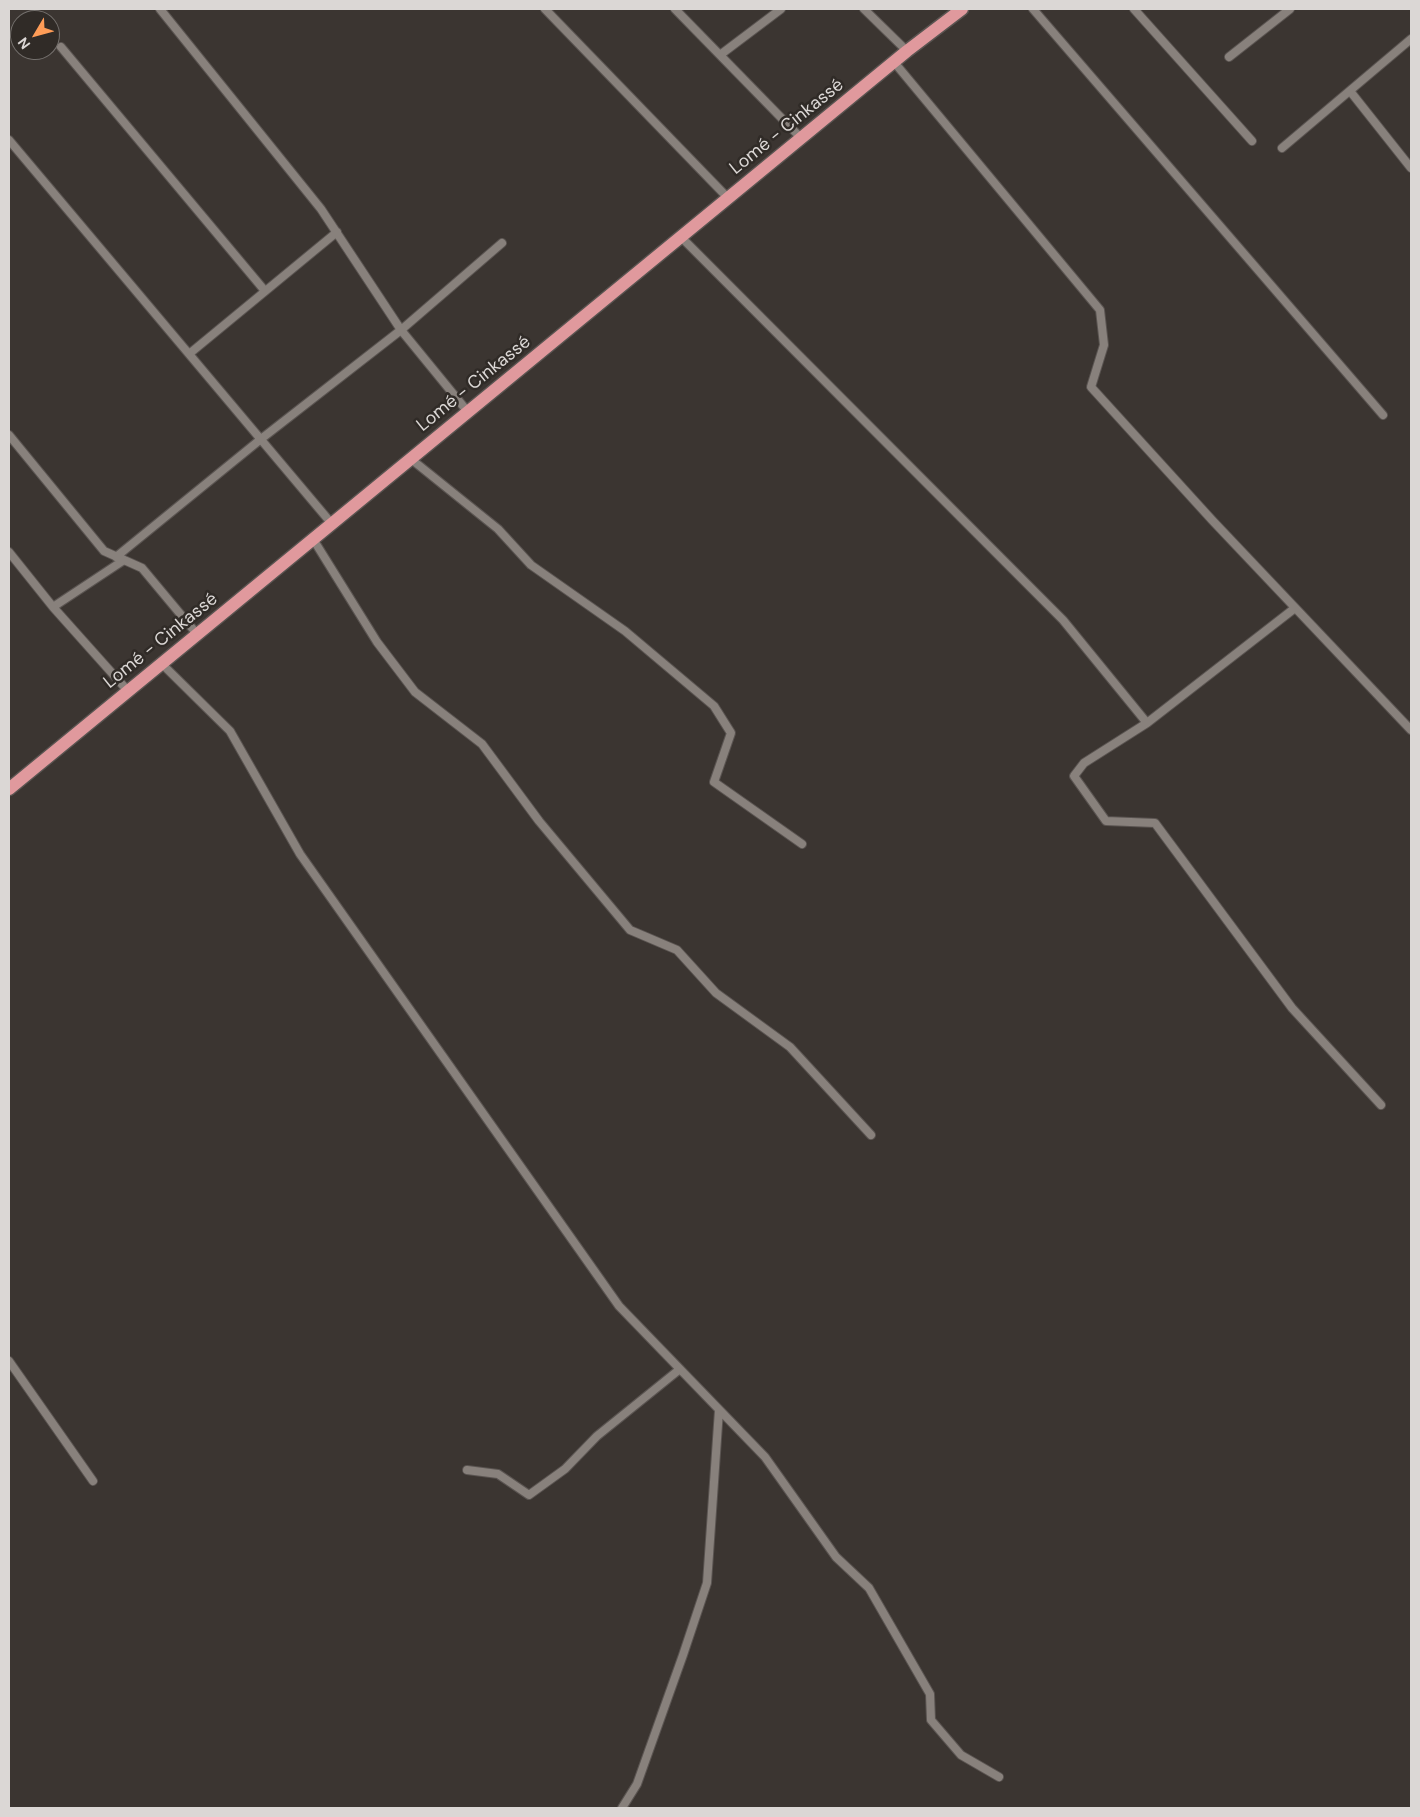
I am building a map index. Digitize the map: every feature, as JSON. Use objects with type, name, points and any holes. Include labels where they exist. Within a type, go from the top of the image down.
[{"type":"highway","name":"Lomé - Cinkassé","points":[[9,789],[907,51],[962,9]]},
{"type":"street","points":[[160,9],[314,201],[337,232],[401,330],[468,412]]},
{"type":"street","points":[[545,9],[728,198]]},
{"type":"street","points":[[675,9],[801,138]]},
{"type":"street","points":[[720,55],[781,9]]},
{"type":"street","points":[[864,9],[907,51]]},
{"type":"street","points":[[1033,9],[1383,415]]},
{"type":"street","points":[[1134,9],[1252,142]]},
{"type":"street","points":[[1229,57],[1290,9]]},
{"type":"street","points":[[1282,148],[1411,39]]},
{"type":"street","points":[[61,47],[265,291]]},
{"type":"street","points":[[894,62],[1100,310],[1104,345],[1091,387],[1212,520],[1411,730]]},
{"type":"street","points":[[1350,90],[1411,168]]},
{"type":"street","points":[[9,140],[332,524]]},
{"type":"street","points":[[189,354],[337,232]]},
{"type":"street","points":[[681,237],[1063,620],[1147,723]]},
{"type":"street","points":[[53,607],[120,558],[261,439],[401,330],[502,243]]},
{"type":"street","points":[[9,435],[104,551],[142,568],[197,634]]},
{"type":"street","points":[[411,459],[498,529],[531,565],[625,631],[714,706],[731,733],[714,782],[802,844]]},
{"type":"street","points":[[313,539],[377,642],[415,692],[482,744],[538,821],[630,930],[677,950],[716,993],[790,1047],[871,1135]]},
{"type":"street","points":[[9,552],[53,607],[128,691]]},
{"type":"street","points":[[1296,608],[1147,723],[1084,763],[1074,776],[1106,822],[1155,823],[1292,1008],[1381,1105]]},
{"type":"street","points":[[161,663],[230,731],[300,854],[619,1306],[765,1457],[836,1557],[868,1588],[930,1694],[932,1720],[960,1755],[999,1777]]},
{"type":"street","points":[[9,1361],[92,1482]]},
{"type":"street","points":[[467,1470],[498,1474],[530,1495],[565,1469],[597,1436],[680,1370]]},
{"type":"street","points":[[622,1808],[637,1784],[684,1655],[707,1583],[719,1410]]}]
